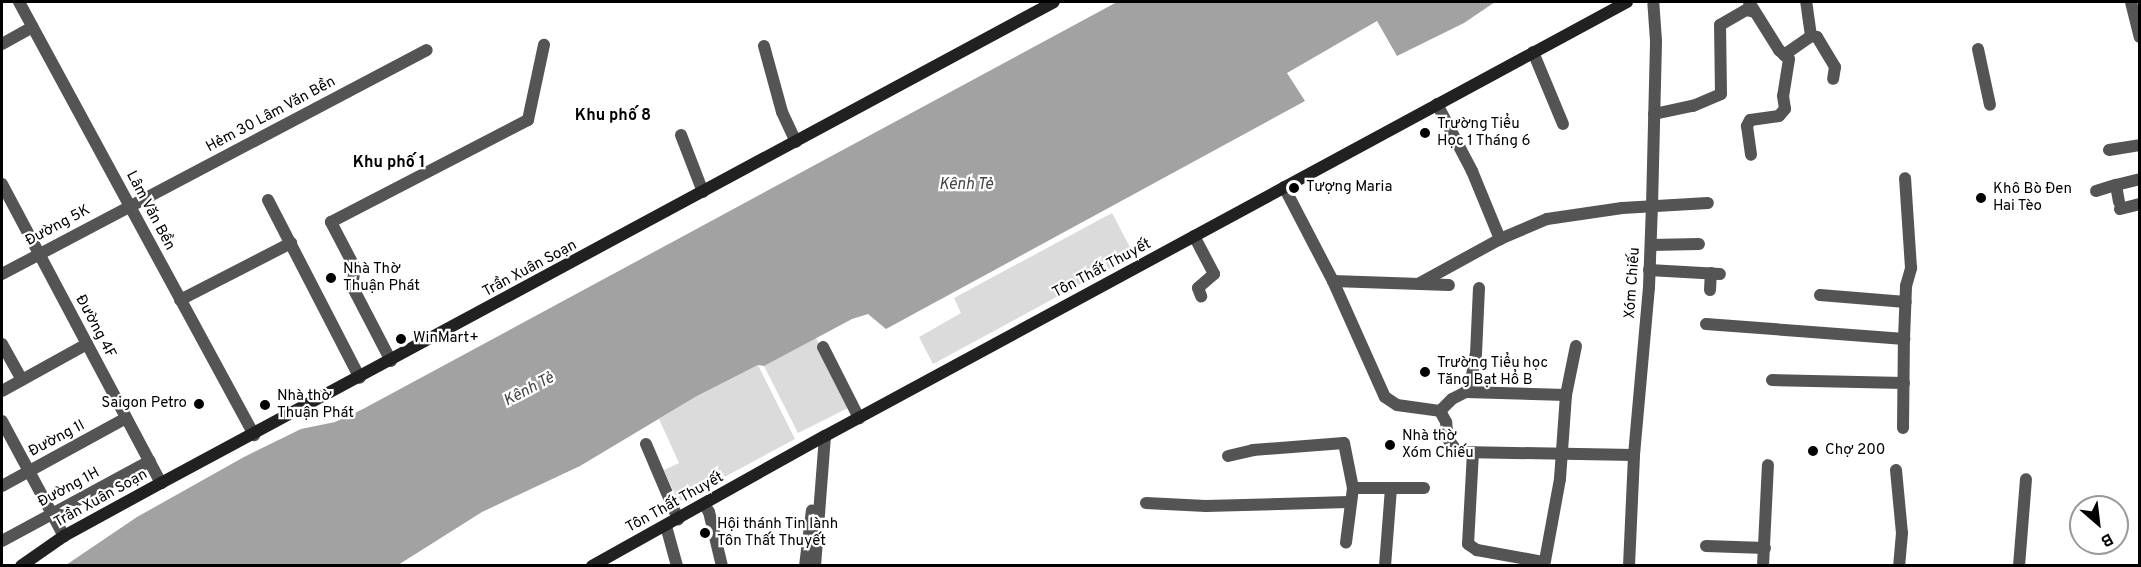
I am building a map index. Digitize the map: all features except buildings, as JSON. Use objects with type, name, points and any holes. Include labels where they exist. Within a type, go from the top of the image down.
[{"type":"main road","name":"Trần Xuân Soạn","points":[[21,566],[64,536],[161,483],[360,378],[1054,2]]},
{"type":"main road","name":"Tôn Thất Thuyết","points":[[592,566],[822,438],[1627,2]]},
{"type":"street","name":"Lâm Văn Bền","points":[[19,2],[254,435]]},
{"type":"street","name":"Xóm Chiếu","points":[[1629,566],[1634,455],[1651,245],[1656,41],[1653,2]]},
{"type":"street","points":[[1806,2],[1811,36]]},
{"type":"street","points":[[2131,2],[2139,38]]},
{"type":"street","points":[[1654,114],[1693,106],[1721,94],[1720,25],[1752,7],[1789,59],[1789,66],[1783,96],[1785,109],[1779,116],[1750,120],[1747,126],[1751,155]]},
{"type":"street","points":[[2,44],[33,27]]},
{"type":"street","points":[[1784,55],[1811,36],[1817,37],[1835,67],[1833,79]]},
{"type":"street","points":[[390,361],[352,286],[355,268],[331,222],[528,120],[544,45]]},
{"type":"street","points":[[764,46],[782,112],[796,142]]},
{"type":"street","points":[[1978,49],[1990,105]]},
{"type":"street","name":"Hẻm 30 Lâm Văn Bền","points":[[129,205],[426,50]]},
{"type":"street","points":[[1533,52],[1563,124]]},
{"type":"street","points":[[1437,104],[1472,171],[1500,239]]},
{"type":"street","points":[[681,135],[703,192]]},
{"type":"street","points":[[2109,150],[2139,146]]},
{"type":"street","points":[[1903,428],[1904,339],[1911,268],[1905,178]]},
{"type":"street","points":[[2096,191],[2139,179]]},
{"type":"street","name":"Đường 4F","points":[[2,184],[161,483]]},
{"type":"street","points":[[2116,184],[2120,206],[2139,204]]},
{"type":"street","points":[[1284,187],[1333,281],[1385,397],[1397,405],[1440,411]]},
{"type":"street","points":[[268,200],[360,378]]},
{"type":"street","points":[[1420,283],[1500,239],[1547,219],[1578,213],[1708,203]]},
{"type":"street","name":"Đường 5K","points":[[2,274],[129,205]]},
{"type":"street","points":[[1194,236],[1214,274],[1198,288],[1201,296]]},
{"type":"street","points":[[180,300],[291,243]]},
{"type":"street","points":[[1651,245],[1700,244]]},
{"type":"street","points":[[1649,270],[1715,274],[1710,290]]},
{"type":"street","points":[[1333,281],[1449,285]]},
{"type":"street","points":[[1466,392],[1471,381],[1476,354],[1479,288]]},
{"type":"street","points":[[1820,296],[1906,302]]},
{"type":"street","points":[[1706,324],[1904,339]]},
{"type":"street","points":[[2,344],[22,380]]},
{"type":"street","points":[[2,391],[87,344]]},
{"type":"street","points":[[823,346],[859,418]]},
{"type":"street","points":[[1473,452],[1468,544],[1477,549],[1544,564],[1560,479],[1566,395],[1576,346]]},
{"type":"street","points":[[1772,380],[1904,383]]},
{"type":"street","points":[[1440,411],[1452,399],[1466,392],[1566,395]]},
{"type":"street","points":[[1440,411],[1446,422],[1448,439],[1456,450],[1560,455],[1634,455]]},
{"type":"street","name":"Đường 1I","points":[[2,486],[126,418]]},
{"type":"street","points":[[2,421],[64,536]]},
{"type":"street","points":[[805,566],[822,438]]},
{"type":"street","points":[[815,566],[822,438]]},
{"type":"street","points":[[1228,456],[1253,450],[1344,443],[1353,488],[1349,502],[1346,543]]},
{"type":"street","points":[[646,444],[678,519]]},
{"type":"street","name":"Đường 1H","points":[[2,540],[150,461]]},
{"type":"street","points":[[1762,566],[1768,465]]},
{"type":"street","points":[[1896,470],[1902,533],[1899,566]]},
{"type":"street","points":[[2019,566],[2026,479]]},
{"type":"street","points":[[1353,488],[1424,488]]},
{"type":"street","points":[[1385,566],[1391,488]]},
{"type":"street","points":[[1146,503],[1206,506],[1349,502]]},
{"type":"street","points":[[704,504],[709,512],[722,566]]},
{"type":"street","points":[[666,526],[677,566]]},
{"type":"street","points":[[1706,546],[1764,548]]},
{"type":"shaded area","points":[[1112,213],[1134,255],[933,364],[919,337],[961,313],[954,298]]},
{"type":"shaded area","points":[[816,338],[850,407],[798,433],[764,366]]},
{"type":"shaded area","points":[[758,365],[795,439],[678,502],[664,470],[679,463],[659,419],[697,396]]},
{"type":"water","name":"Kênh Tẻ","points":[[1117,2],[1495,2],[1464,23],[1397,56],[1377,21],[1287,73],[1305,101],[886,329],[868,314],[852,319],[764,366],[758,365],[697,396],[580,466],[482,512],[398,565],[66,565],[137,517],[244,457],[301,429],[335,422],[363,409]]},
{"type":"place","name":"Trường Tiểu Học 1 Tháng 6","points":[[1425,133]]},
{"type":"place","name":"Tượng Maria","points":[[1294,188]]},
{"type":"place","name":"Khô Bò Đen Hai Tèo","points":[[1981,198]]},
{"type":"place","name":"Nhà Thờ Thuận Phát","points":[[331,278]]},
{"type":"place","name":"WinMart+","points":[[401,339]]},
{"type":"place","name":"Trường Tiểu học Tăng Bạt Hổ B","points":[[1425,372]]},
{"type":"place","name":"Saigon Petro","points":[[199,404]]},
{"type":"place","name":"Nhà thờ Thuận Phát","points":[[265,405]]},
{"type":"place","name":"Nhà thờ Xóm Chiếu","points":[[1390,445]]},
{"type":"place","name":"Chợ 200","points":[[1813,451]]},
{"type":"place","name":"Hội thánh Tin lành Tôn Thất Thuyết","points":[[705,533]]},
{"type":"district","name":"Khu phố 8","points":[[613,116]]},
{"type":"district","name":"Khu phố 1","points":[[389,163]]}]
